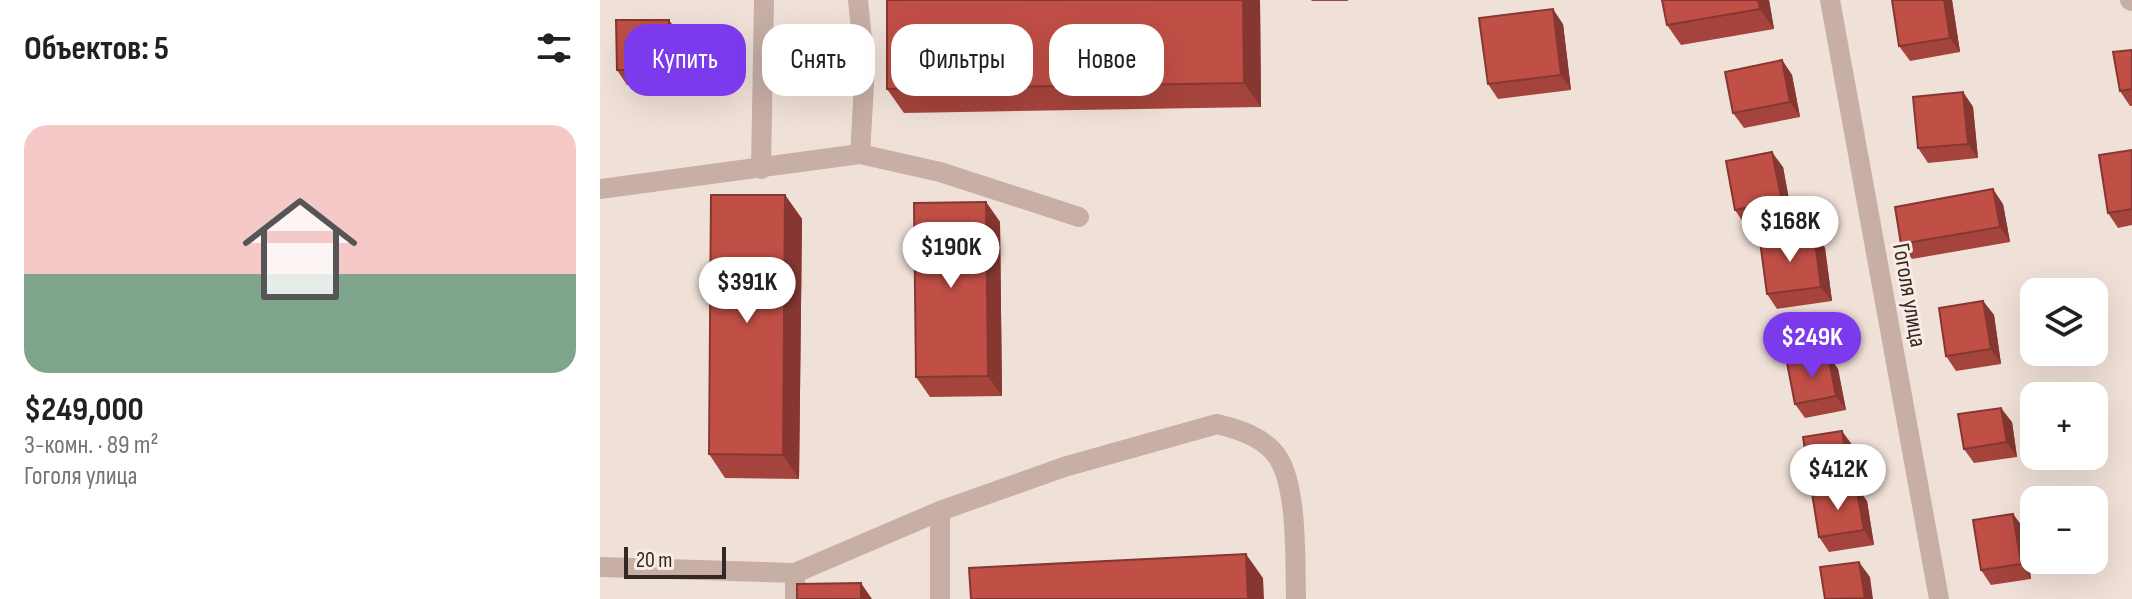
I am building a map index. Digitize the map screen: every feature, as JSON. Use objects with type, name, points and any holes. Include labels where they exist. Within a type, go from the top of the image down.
[{"type":"street","points":[[761,169],[764,0]]},
{"type":"street","points":[[858,0],[865,68],[860,154]]},
{"type":"street","name":"Гоголя улица","points":[[1830,0],[1939,599]]},
{"type":"street","points":[[600,189],[860,154],[940,172],[1079,217]]},
{"type":"street","points":[[600,567],[795,573],[940,511],[1064,467],[1217,424],[1259,440],[1277,455],[1287,477],[1294,520],[1296,599]]},
{"type":"street","points":[[940,511],[940,599]]},
{"type":"street","points":[[795,573],[795,599]]},
{"type":"building","points":[[887,0],[1243,0],[1244,83],[1164,84],[1164,24],[1049,24],[1049,86],[1033,87],[1033,24],[891,24],[891,89],[887,89]]},
{"type":"building","points":[[1662,0],[1758,0],[1760,9],[1667,25]]},
{"type":"building","points":[[1892,0],[1944,0],[1950,38],[1899,46]]},
{"type":"building","points":[[1553,9],[1561,75],[1488,84],[1479,18]]},
{"type":"building","points":[[616,20],[669,20],[669,24],[624,24],[624,70],[617,70]]},
{"type":"building","points":[[2132,50],[2132,89],[2120,91],[2113,52]]},
{"type":"building","points":[[1782,60],[1790,102],[1733,113],[1725,72]]},
{"type":"building","points":[[1963,92],[1968,144],[1918,148],[1913,97]]},
{"type":"building","points":[[2132,150],[2132,209],[2108,213],[2099,155]]},
{"type":"building","points":[[1772,152],[1782,201],[1735,210],[1726,161]]},
{"type":"building","points":[[1993,189],[2000,227],[1901,244],[1895,207]]},
{"type":"building","points":[[711,195],[785,195],[783,455],[709,454]]},
{"type":"building","points":[[986,202],[988,376],[916,377],[914,203]]},
{"type":"building","points":[[1814,234],[1821,287],[1767,294],[1760,241]]},
{"type":"building","points":[[1983,301],[1991,349],[1946,356],[1939,308]]},
{"type":"building","points":[[1828,355],[1836,396],[1795,404],[1787,363]]},
{"type":"building","points":[[2001,408],[2007,442],[1964,449],[1958,414]]},
{"type":"building","points":[[1842,431],[1848,470],[1809,476],[1803,437]]},
{"type":"building","points":[[1856,486],[1864,530],[1819,537],[1812,493]]},
{"type":"building","points":[[2013,514],[2020,564],[1981,570],[1973,520]]},
{"type":"building","points":[[1246,554],[1248,599],[971,599],[969,568]]},
{"type":"building","points":[[1859,562],[1865,598],[1825,599],[1820,567]]},
{"type":"building","points":[[861,583],[861,599],[797,599],[797,584]]}]
